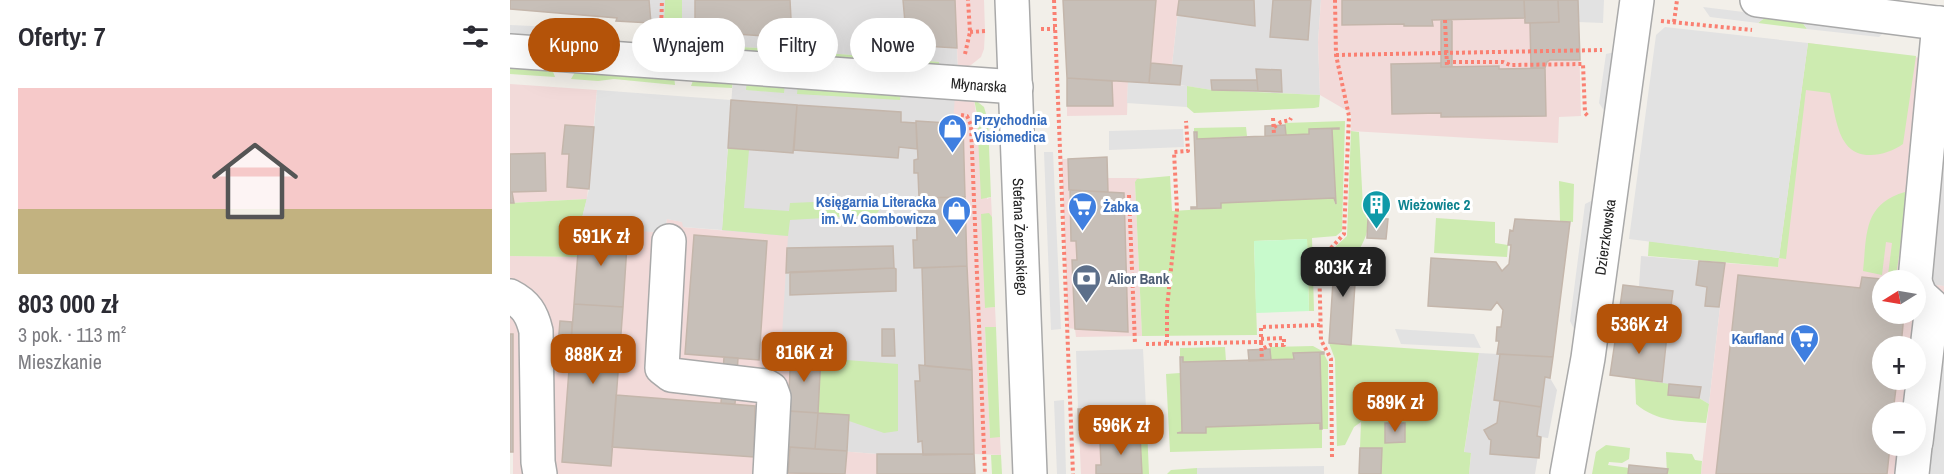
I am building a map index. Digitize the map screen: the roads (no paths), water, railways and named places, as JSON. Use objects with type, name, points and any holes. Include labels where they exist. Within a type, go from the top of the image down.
[{"type":"street","name":"Stefana Żeromskiego","points":[[1012,0],[1030,474]]},
{"type":"street","name":"Dzierzkowska","points":[[1567,474],[1645,13]]},
{"type":"street","points":[[1757,16],[1941,23],[1916,270]]},
{"type":"street","name":"Młynarska","points":[[510,51],[1016,87]]},
{"type":"street","points":[[669,241],[662,368],[671,375],[766,386],[771,389],[774,397],[770,474]]},
{"type":"street","points":[[510,296],[520,301],[529,311],[536,331],[540,474]]},
{"type":"street","points":[[1920,402],[1932,306],[1926,300]]},
{"type":"street","points":[[1912,474],[1914,456]]},
{"type":"place","name":"Przychodnia Visiomedica","points":[[953,154]]},
{"type":"place","name":"Wieżowiec 2","points":[[1377,230]]},
{"type":"place","name":"Żabka","points":[[1082,232]]},
{"type":"place","name":"Księgarnia Literacka im. W. Gombowicza","points":[[957,236]]},
{"type":"place","name":"Alior Bank","points":[[1087,304]]},
{"type":"place","name":"Kaufland","points":[[1805,364]]}]
